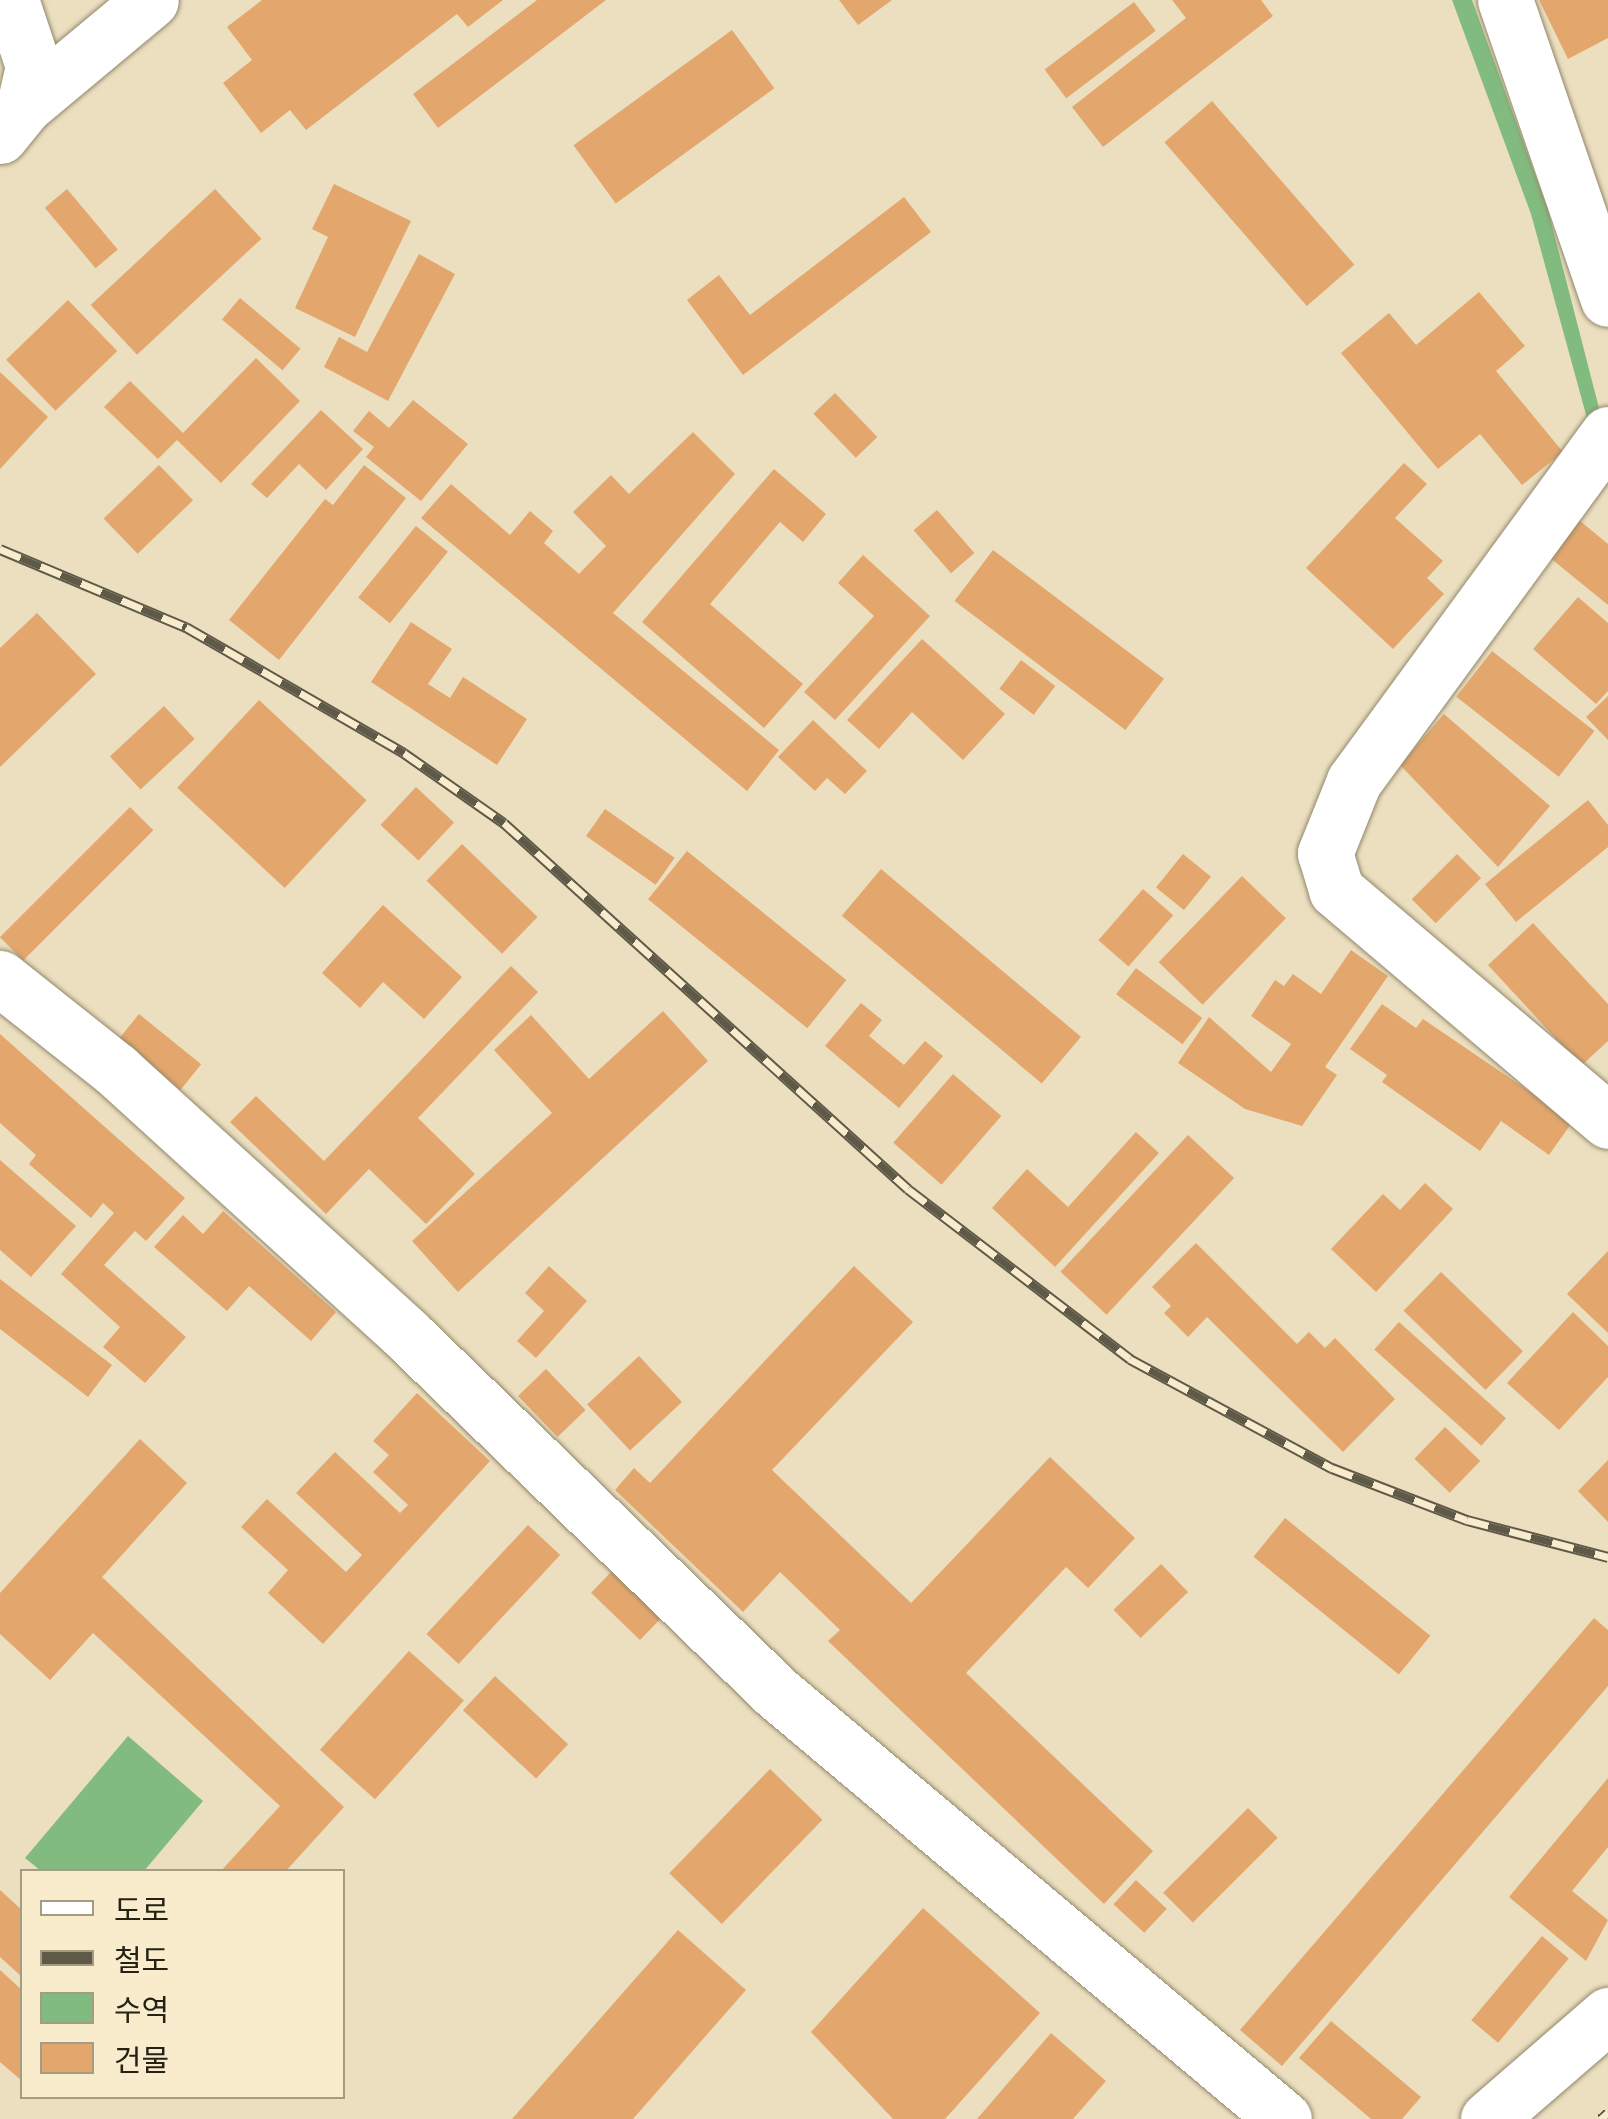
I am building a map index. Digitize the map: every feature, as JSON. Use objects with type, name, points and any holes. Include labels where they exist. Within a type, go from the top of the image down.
[{"type":"street","points":[[11,0],[33,66],[12,121]]},
{"type":"street","points":[[12,121],[151,0]]},
{"type":"street","points":[[1505,0],[1608,299]]},
{"type":"street","points":[[1608,434],[1354,781],[1330,823],[1325,853],[1336,890],[1608,1120]]},
{"type":"street","points":[[0,978],[116,1070],[407,1335],[777,1693],[1284,2119]]},
{"type":"street","points":[[1488,2119],[1608,2015]]},
{"type":"water","points":[[1452,0],[1472,0],[1548,210],[1600,412],[1588,422],[1531,214]]},
{"type":"water","points":[[128,1736],[203,1801],[146,1869],[39,1869],[25,1858]]},
{"type":"building","points":[[262,0],[503,0],[468,27],[457,14],[306,130],[290,110],[261,133],[223,83],[252,60],[227,27]]},
{"type":"building","points":[[537,0],[606,0],[438,128],[413,94]]},
{"type":"building","points":[[839,0],[892,0],[858,25]]},
{"type":"building","points":[[1172,0],[1261,0],[1273,16],[1103,147],[1072,107],[1186,18]]},
{"type":"building","points":[[1539,0],[1608,0],[1608,38],[1568,59]]},
{"type":"building","points":[[1134,2],[1156,31],[1066,98],[1045,69]]},
{"type":"building","points":[[732,30],[774,88],[616,203],[573,145]]},
{"type":"building","points":[[1212,101],[1354,265],[1307,306],[1164,142]]},
{"type":"building","points":[[334,184],[411,221],[355,337],[295,308],[328,237],[312,229]]},
{"type":"building","points":[[67,189],[118,250],[96,268],[45,208]]},
{"type":"building","points":[[215,189],[261,239],[137,355],[91,305]]},
{"type":"building","points":[[904,197],[931,232],[743,375],[687,300],[719,275],[750,315]]},
{"type":"building","points":[[419,254],[455,274],[388,401],[324,367],[339,337],[367,352]]},
{"type":"building","points":[[1479,292],[1525,346],[1496,371],[1563,452],[1522,485],[1480,434],[1438,469],[1341,353],[1389,313],[1416,345]]},
{"type":"building","points":[[240,298],[301,349],[283,370],[222,319]]},
{"type":"building","points":[[68,300],[117,351],[55,411],[6,360]]},
{"type":"building","points":[[256,358],[300,401],[221,483],[177,440],[158,459],[104,407],[130,381],[183,433]]},
{"type":"building","points":[[0,372],[48,417],[0,469]]},
{"type":"building","points":[[835,393],[877,437],[856,458],[813,414]]},
{"type":"building","points":[[413,400],[468,444],[421,501],[366,457],[374,447],[353,431],[369,411],[389,428]]},
{"type":"building","points":[[321,410],[363,449],[326,490],[299,464],[267,498],[251,484]]},
{"type":"building","points":[[693,432],[735,474],[613,613],[779,750],[747,791],[421,518],[451,484],[510,535],[530,511],[553,531],[544,543],[579,574],[606,546],[573,512],[611,475],[629,494]]},
{"type":"building","points":[[1404,463],[1427,484],[1395,518],[1443,561],[1427,578],[1444,594],[1393,649],[1306,568]]},
{"type":"building","points":[[159,465],[193,500],[138,554],[104,518]]},
{"type":"building","points":[[364,465],[406,498],[279,660],[229,620],[325,499],[333,505]]},
{"type":"building","points":[[774,469],[826,514],[803,542],[780,522],[710,604],[803,684],[764,728],[642,622]]},
{"type":"building","points":[[937,510],[974,553],[951,573],[914,530]]},
{"type":"building","points":[[1579,520],[1608,544],[1608,605],[1549,557]]},
{"type":"building","points":[[416,526],[448,552],[390,623],[358,597]]},
{"type":"building","points":[[993,550],[1164,679],[1125,730],[954,601]]},
{"type":"building","points":[[863,555],[930,616],[835,720],[804,692],[874,616],[838,583]]},
{"type":"building","points":[[1578,597],[1608,623],[1608,691],[1596,704],[1533,649]]},
{"type":"building","points":[[37,613],[96,674],[0,767],[0,648]]},
{"type":"building","points":[[411,622],[452,649],[428,684],[450,698],[463,677],[527,719],[497,765],[371,682]]},
{"type":"building","points":[[922,639],[1005,714],[963,760],[912,712],[879,749],[847,720]]},
{"type":"building","points":[[1492,651],[1594,731],[1559,777],[1456,697]]},
{"type":"building","points":[[1021,660],[1055,686],[1034,715],[999,689]]},
{"type":"building","points":[[1608,696],[1608,740],[1586,717]]},
{"type":"building","points":[[259,700],[367,800],[285,888],[177,788]]},
{"type":"building","points":[[164,706],[195,739],[141,789],[110,756]]},
{"type":"building","points":[[1444,714],[1550,806],[1498,867],[1400,765]]},
{"type":"building","points":[[813,720],[867,771],[845,794],[827,778],[815,791],[778,757]]},
{"type":"building","points":[[416,787],[454,822],[419,860],[381,825]]},
{"type":"building","points":[[1588,800],[1608,825],[1608,847],[1516,922],[1485,884]]},
{"type":"building","points":[[130,807],[153,830],[23,960],[0,937]]},
{"type":"building","points":[[605,809],[675,858],[656,885],[586,836]]},
{"type":"building","points":[[462,844],[538,917],[502,954],[427,881]]},
{"type":"building","points":[[687,851],[846,980],[807,1028],[648,899]]},
{"type":"building","points":[[1183,854],[1211,877],[1184,910],[1156,887]]},
{"type":"building","points":[[1457,854],[1481,878],[1436,923],[1412,899]]},
{"type":"building","points":[[881,869],[1081,1037],[1042,1083],[842,916]]},
{"type":"building","points":[[1242,876],[1286,918],[1203,1005],[1159,962]]},
{"type":"building","points":[[1143,889],[1173,915],[1129,967],[1098,940]]},
{"type":"building","points":[[383,905],[462,977],[424,1019],[383,982],[360,1008],[322,973]]},
{"type":"building","points":[[1533,923],[1608,1004],[1608,1041],[1581,1066],[1488,965]]},
{"type":"building","points":[[1351,950],[1388,976],[1325,1067],[1337,1075],[1302,1126],[1245,1109],[1178,1063],[1209,1017],[1271,1072],[1291,1044],[1251,1016],[1275,980],[1284,986],[1293,974],[1321,994]]},
{"type":"building","points":[[511,966],[538,992],[418,1118],[475,1174],[426,1224],[369,1169],[326,1214],[230,1122],[256,1096],[324,1161]]},
{"type":"building","points":[[1136,968],[1202,1018],[1182,1044],[1116,994]]},
{"type":"building","points":[[861,1003],[882,1020],[869,1036],[904,1065],[925,1041],[943,1056],[899,1108],[825,1046]]},
{"type":"building","points":[[1382,1004],[1416,1028],[1423,1019],[1573,1121],[1549,1155],[1501,1121],[1480,1151],[1382,1082],[1387,1075],[1350,1049]]},
{"type":"building","points":[[663,1011],[708,1061],[458,1292],[412,1241],[552,1113],[494,1050],[531,1015],[589,1079]]},
{"type":"building","points":[[139,1014],[201,1064],[180,1090],[118,1040]]},
{"type":"building","points":[[0,1034],[185,1198],[146,1241],[135,1231],[104,1265],[186,1337],[145,1383],[103,1347],[120,1327],[61,1274],[114,1213],[103,1203],[91,1218],[29,1164],[36,1155],[0,1123]]},
{"type":"building","points":[[953,1074],[1001,1116],[942,1185],[893,1143]]},
{"type":"building","points":[[1136,1132],[1159,1153],[1055,1267],[992,1208],[1027,1169],[1068,1207]]},
{"type":"building","points":[[1188,1135],[1234,1178],[1107,1315],[1060,1272]]},
{"type":"building","points":[[0,1160],[76,1226],[31,1277],[0,1250]]},
{"type":"building","points":[[1425,1183],[1453,1209],[1376,1292],[1331,1249],[1383,1194],[1400,1210]]},
{"type":"building","points":[[223,1211],[336,1312],[311,1341],[249,1286],[227,1311],[154,1247],[183,1215],[203,1234]]},
{"type":"building","points":[[1196,1243],[1297,1344],[1309,1332],[1325,1348],[1335,1338],[1395,1399],[1343,1452],[1207,1317],[1188,1337],[1164,1313],[1171,1306],[1152,1287]]},
{"type":"building","points":[[1608,1251],[1608,1333],[1567,1294]]},
{"type":"building","points":[[549,1266],[587,1301],[536,1358],[517,1341],[544,1311],[525,1293]]},
{"type":"building","points":[[854,1266],[913,1322],[772,1470],[911,1603],[1050,1457],[1135,1538],[1088,1588],[1066,1567],[966,1673],[1153,1851],[1104,1904],[828,1641],[840,1630],[780,1572],[743,1612],[615,1490],[634,1468],[650,1483]]},
{"type":"building","points":[[1441,1272],[1523,1351],[1485,1390],[1403,1311]]},
{"type":"building","points":[[0,1279],[112,1365],[88,1397],[0,1329]]},
{"type":"building","points":[[1573,1312],[1608,1346],[1608,1377],[1559,1430],[1507,1383]]},
{"type":"building","points":[[1399,1322],[1506,1418],[1481,1446],[1374,1349]]},
{"type":"building","points":[[639,1356],[682,1402],[630,1450],[587,1404]]},
{"type":"building","points":[[546,1369],[586,1410],[558,1437],[518,1396]]},
{"type":"building","points":[[417,1393],[490,1461],[323,1644],[268,1593],[288,1570],[241,1527],[267,1499],[346,1572],[362,1555],[296,1493],[335,1452],[400,1513],[408,1505],[373,1472],[389,1455],[373,1441]]},
{"type":"building","points":[[1445,1427],[1480,1461],[1450,1493],[1414,1459]]},
{"type":"building","points":[[140,1439],[187,1483],[102,1577],[344,1807],[288,1869],[223,1869],[280,1806],[93,1633],[50,1680],[0,1634],[0,1593]]},
{"type":"building","points":[[1608,1460],[1608,1522],[1578,1491]]},
{"type":"building","points":[[1285,1518],[1430,1636],[1399,1675],[1254,1557]]},
{"type":"building","points":[[528,1525],[560,1555],[459,1664],[426,1634]]},
{"type":"building","points":[[1161,1564],[1188,1592],[1141,1638],[1114,1610]]},
{"type":"building","points":[[614,1569],[663,1616],[640,1640],[591,1593]]},
{"type":"building","points":[[1594,1618],[1608,1630],[1608,1686],[1282,2066],[1240,2030]]},
{"type":"building","points":[[409,1651],[464,1701],[375,1799],[320,1750]]},
{"type":"building","points":[[495,1676],[568,1744],[536,1779],[463,1710]]},
{"type":"building","points":[[770,1769],[823,1820],[722,1924],[669,1873]]},
{"type":"building","points":[[1608,1778],[1608,1847],[1572,1891],[1608,1920],[1586,1961],[1509,1897]]},
{"type":"building","points":[[1248,1808],[1278,1838],[1193,1923],[1163,1893]]},
{"type":"building","points":[[1136,1880],[1167,1909],[1144,1933],[1113,1904]]},
{"type":"building","points":[[0,1890],[20,1908],[20,1975],[0,1957]]},
{"type":"building","points":[[923,1908],[1040,2013],[945,2119],[893,2119],[811,2032]]},
{"type":"building","points":[[678,1930],[746,1990],[633,2119],[512,2119]]},
{"type":"building","points":[[1542,1936],[1569,1958],[1498,2043],[1471,2020]]},
{"type":"building","points":[[0,1970],[20,1988],[20,2079],[0,2062]]},
{"type":"building","points":[[1331,2021],[1421,2097],[1402,2119],[1371,2119],[1299,2058]]},
{"type":"building","points":[[1051,2033],[1106,2081],[1073,2119],[977,2119]]},
{"type":"railway","points":[[0,549],[186,627],[404,753],[504,823],[908,1189],[1130,1359],[1332,1468],[1467,1520],[1608,1557]]},
{"type":"railway","points":[[1601,2119],[1608,2113]]}]
